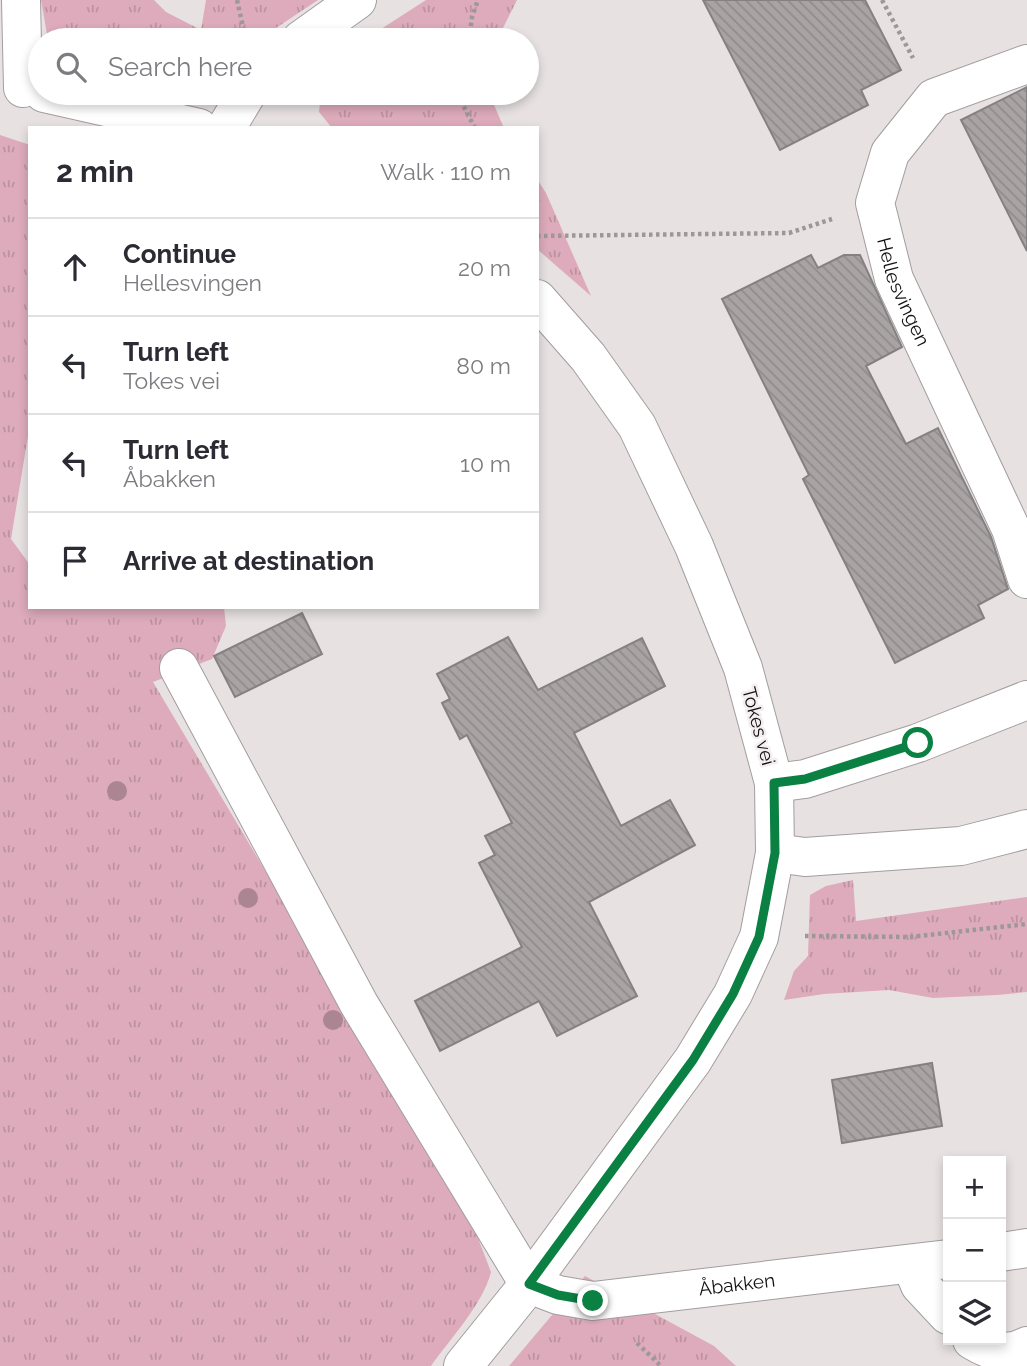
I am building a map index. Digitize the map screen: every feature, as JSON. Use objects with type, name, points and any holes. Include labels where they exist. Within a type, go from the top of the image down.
[{"type":"street","points":[[21,0],[27,89]]},
{"type":"street","points":[[318,28],[357,0]]},
{"type":"street","points":[[875,203],[890,152],[934,98],[1027,64]]},
{"type":"street","points":[[98,105],[190,126]]},
{"type":"street","points":[[227,126],[240,105]]},
{"type":"street","name":"Hellesvingen","points":[[875,203],[894,279],[1011,529],[1027,579]]},
{"type":"street","name":"Tokes vei","points":[[463,1366],[529,1284],[693,1060],[733,994],[759,937],[775,853],[774,783],[743,668],[694,546],[637,426],[588,357],[539,301]]},
{"type":"street","points":[[179,668],[359,1004],[529,1284]]},
{"type":"street","points":[[774,783],[805,779],[918,743],[1027,700]]},
{"type":"street","points":[[775,853],[805,857],[961,846],[1027,830]]},
{"type":"street","points":[[1006,1251],[1027,1248]]},
{"type":"street","points":[[930,1262],[920,1285],[943,1310]]},
{"type":"street","name":"Åbakken","points":[[529,1284],[558,1295],[593,1301],[930,1262]]},
{"type":"street","points":[[981,1345],[999,1352],[1027,1346]]},
{"type":"path","points":[[237,0],[243,28]]},
{"type":"path","points":[[471,28],[478,0]]},
{"type":"path","points":[[882,0],[934,98]]},
{"type":"path","points":[[463,105],[474,126]]},
{"type":"path","points":[[539,236],[789,233],[875,203]]},
{"type":"path","points":[[759,937],[910,937],[1027,924]]},
{"type":"green space","points":[[41,0],[154,0],[166,12],[197,28],[46,28]]},
{"type":"green space","points":[[206,0],[318,0],[276,28],[201,28]]},
{"type":"green space","points":[[426,0],[517,0],[503,28],[383,28]]},
{"type":"green space","points":[[320,105],[494,105],[503,126],[330,126],[319,112]]},
{"type":"green space","points":[[0,135],[28,144],[28,436],[11,539],[28,562],[28,609],[224,609],[226,626],[212,659],[153,682],[468,1212],[491,1272],[474,1309],[431,1366],[0,1366]]},
{"type":"green space","points":[[539,182],[546,193],[591,296],[539,251]]},
{"type":"green space","points":[[853,880],[856,921],[1027,897],[1027,992],[933,998],[889,990],[824,994],[784,1000],[794,971],[808,956],[810,895],[826,886]]},
{"type":"green space","points":[[585,1276],[714,1346],[736,1366],[509,1366]]},
{"type":"building","points":[[703,0],[865,0],[901,70],[861,90],[868,105],[780,150]]},
{"type":"building","points":[[1027,87],[1027,251],[961,120]]},
{"type":"building","points":[[811,255],[818,268],[844,255],[860,255],[902,347],[866,366],[906,444],[938,428],[991,537],[1008,589],[978,605],[984,618],[895,663],[803,479],[809,475],[722,299]]},
{"type":"building","points":[[302,613],[322,654],[235,697],[214,656]]},
{"type":"building","points":[[508,637],[538,690],[642,638],[665,686],[574,733],[621,826],[670,800],[695,845],[589,902],[637,996],[557,1036],[539,1001],[440,1051],[415,1001],[522,947],[479,863],[495,855],[485,836],[512,823],[467,735],[460,739],[442,703],[450,699],[437,674]]},
{"type":"building","points":[[932,1063],[942,1126],[842,1143],[832,1080]]},
{"type":"route","points":[[593,1301],[558,1295],[529,1284],[693,1060],[733,994],[759,937],[775,853],[774,783],[805,779],[918,743]]}]
